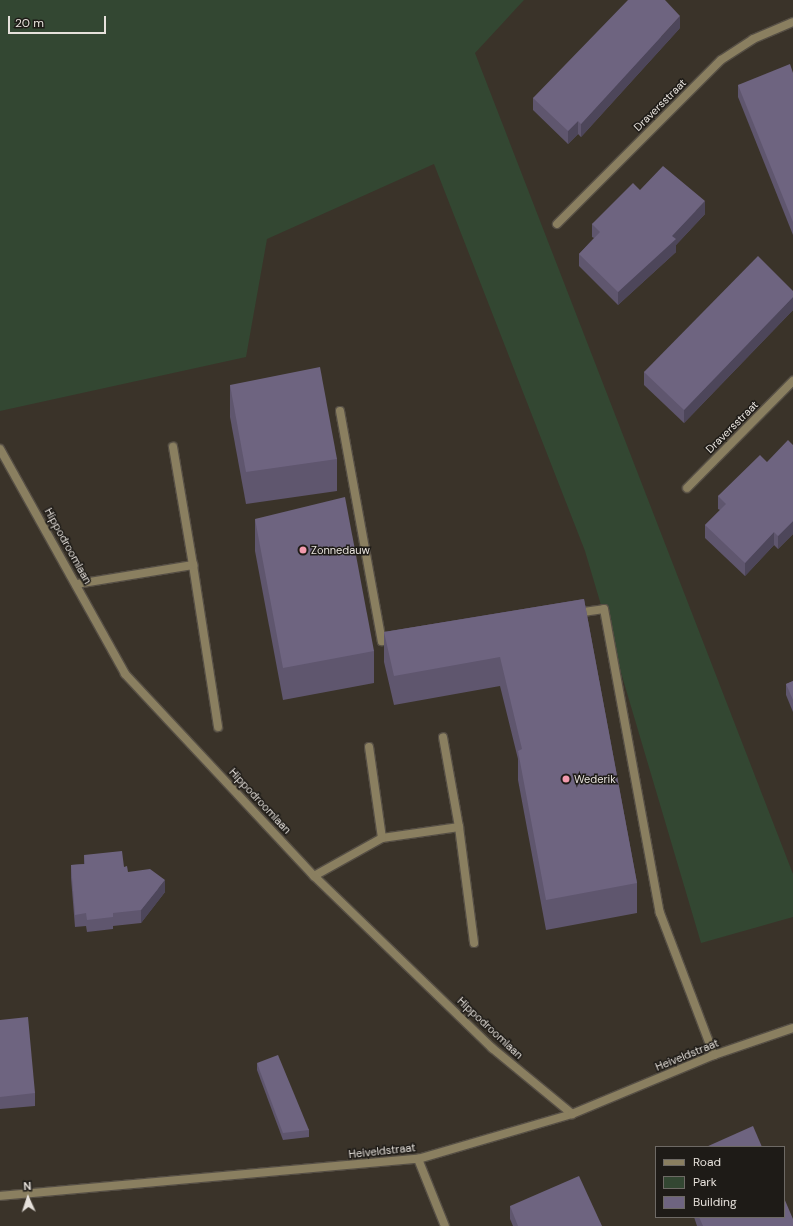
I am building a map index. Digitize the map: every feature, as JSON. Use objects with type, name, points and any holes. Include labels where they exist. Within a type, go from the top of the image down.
[{"type":"street","name":"Draversstraat","points":[[557,224],[721,60],[754,39],[793,22]]},
{"type":"street","name":"Draversstraat","points":[[687,488],[793,381]]},
{"type":"street","points":[[340,411],[382,641],[405,638]]},
{"type":"street","points":[[173,447],[218,727]]},
{"type":"street","name":"Hippodroomlaan","points":[[0,448],[77,584],[125,674],[314,876],[492,1048],[572,1114]]},
{"type":"street","points":[[77,584],[193,565]]},
{"type":"street","points":[[566,615],[604,609],[660,913],[714,1055]]},
{"type":"street","points":[[443,738],[459,827],[474,943]]},
{"type":"street","points":[[369,747],[382,838]]},
{"type":"street","points":[[314,876],[382,838],[459,827]]},
{"type":"street","name":"Heiveldstraat","points":[[0,1196],[418,1159],[572,1114],[714,1055],[793,1028]]},
{"type":"street","points":[[418,1159],[445,1226]]},
{"type":"green space","points":[[0,0],[524,0],[475,53],[793,874],[793,917],[701,943],[585,551],[434,164],[267,239],[246,357],[0,411]]},
{"type":"building","points":[[628,0],[665,0],[680,16],[581,124],[578,121],[568,131],[533,98]]},
{"type":"building","points":[[790,64],[793,73],[793,222],[738,85]]},
{"type":"building","points":[[663,166],[705,201],[672,236],[676,239],[618,292],[579,254],[600,232],[592,224],[633,183],[640,190]]},
{"type":"building","points":[[758,256],[793,291],[793,297],[684,410],[644,372]]},
{"type":"building","points":[[320,367],[337,459],[246,472],[230,385]]},
{"type":"building","points":[[788,440],[793,445],[793,521],[778,536],[774,532],[745,563],[705,525],[726,504],[718,496],[760,455],[767,462]]},
{"type":"building","points":[[345,497],[374,651],[283,668],[255,519]]},
{"type":"building","name":"Wederik","points":[[584,599],[637,883],[546,900],[518,751],[522,749],[500,657],[394,676],[384,632]]},
{"type":"building","points":[[793,681],[793,700],[786,684]]},
{"type":"building","points":[[122,851],[124,867],[127,866],[128,872],[150,869],[165,880],[141,910],[113,913],[113,917],[87,920],[86,913],[75,915],[71,865],[85,864],[84,855]]},
{"type":"building","points":[[28,1017],[35,1093],[0,1097],[0,1020]]},
{"type":"building","points":[[278,1055],[309,1130],[283,1133],[257,1063]]},
{"type":"building","points":[[753,1126],[762,1146],[708,1146]]},
{"type":"building","points":[[579,1176],[602,1226],[518,1226],[510,1206]]},
{"type":"building","points":[[785,1200],[793,1219],[793,1226],[703,1226],[699,1218],[785,1218]]},
{"type":"place","name":"Zonnedauw","points":[[303,550]]},
{"type":"place","name":"Wederik","points":[[566,779]]}]
